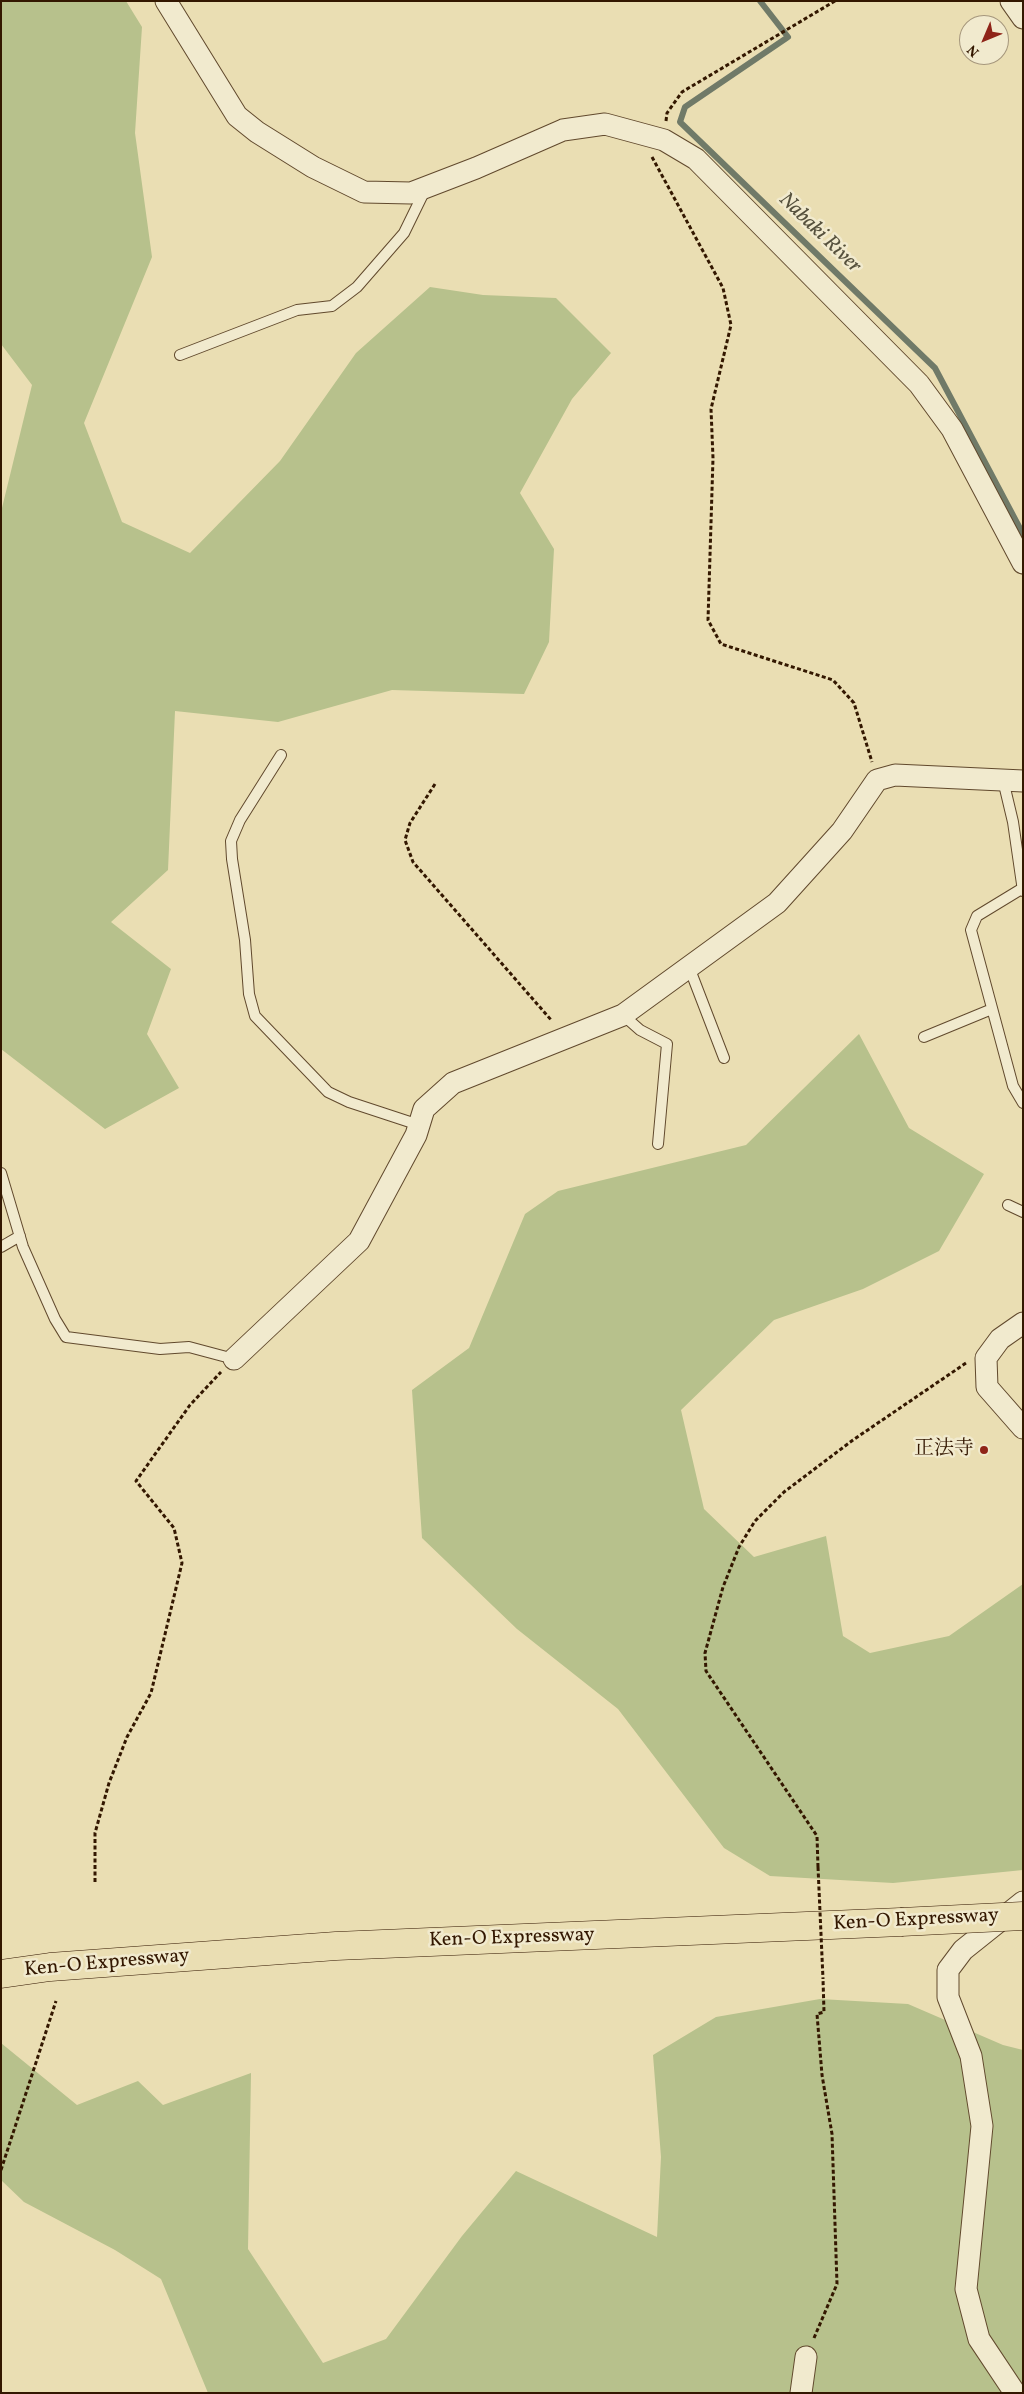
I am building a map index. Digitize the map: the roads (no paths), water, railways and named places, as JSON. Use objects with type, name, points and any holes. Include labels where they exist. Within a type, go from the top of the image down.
[{"type":"highway","name":"Ken-O Expressway","points":[[1,1974],[50,1967],[336,1946],[1023,1916]]},
{"type":"street","points":[[166,1],[236,116],[257,132],[313,167],[364,192],[411,192],[476,168],[563,130],[605,124],[664,140],[696,159],[919,384],[952,429],[1023,563]]},
{"type":"street","points":[[1011,1],[1023,18]]},
{"type":"street","points":[[234,1359],[359,1241],[416,1135],[424,1109],[453,1082],[623,1015],[777,903],[842,831],[877,780],[894,775],[1013,780]]},
{"type":"street","points":[[1023,1323],[1000,1339],[986,1358],[987,1387],[1023,1428]]},
{"type":"street","points":[[1015,2393],[979,2339],[966,2289],[982,2126],[971,2056],[948,1997],[948,1970],[963,1950],[1023,1902]]},
{"type":"street","points":[[801,2393],[806,2358]]},
{"type":"lane","points":[[180,355],[297,310],[332,306],[357,287],[404,233],[427,186]]},
{"type":"lane","points":[[281,755],[240,820],[231,841],[232,859],[246,940],[249,994],[255,1016],[328,1092],[349,1102],[419,1125]]},
{"type":"lane","points":[[1013,780],[1013,822],[1022,889],[977,916],[970,930],[1013,1086],[1023,1102]]},
{"type":"lane","points":[[689,967],[724,1058]]},
{"type":"lane","points":[[924,1037],[992,1009]]},
{"type":"lane","points":[[623,1015],[640,1030],[667,1044],[658,1144]]},
{"type":"lane","points":[[1,1173],[3,1187],[20,1236],[55,1319],[66,1337],[160,1349],[188,1347],[234,1359]]},
{"type":"lane","points":[[1008,1205],[1023,1212]]},
{"type":"lane","points":[[1,1247],[20,1236]]},
{"type":"waterway","name":"Nabaki River","points":[[760,1],[788,37],[685,107],[680,122],[935,368],[1023,534]]},
{"type":"place","name":"正法寺","points":[[984,1450]]}]
